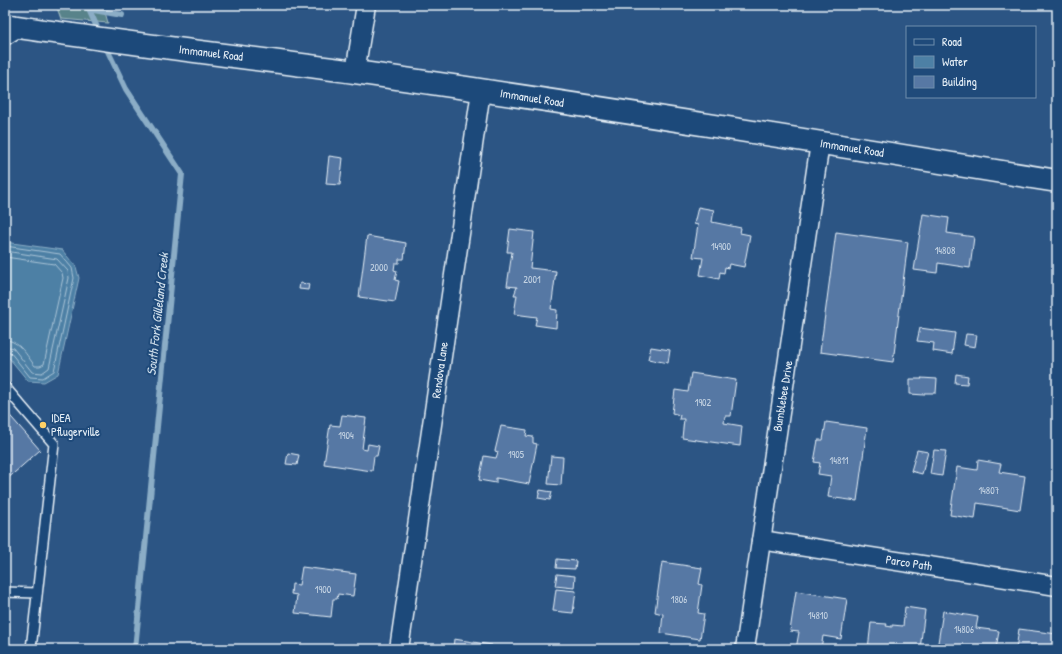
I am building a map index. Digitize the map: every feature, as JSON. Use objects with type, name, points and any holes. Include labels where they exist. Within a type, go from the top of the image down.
[{"type":"street","points":[[355,72],[366,5]]},
{"type":"street","name":"Immanuel Road","points":[[15,27],[355,72],[1057,180]]},
{"type":"street","name":"Rendova Lane","points":[[398,649],[480,91]]},
{"type":"street","name":"Bumblebee Drive","points":[[745,649],[820,143]]},
{"type":"street","name":"Parco Path","points":[[761,540],[1057,586]]},
{"type":"lane","points":[[5,41],[15,27]]},
{"type":"lane","points":[[5,387],[54,444],[31,649]]},
{"type":"lane","points":[[5,592],[37,593]]},
{"type":"green space","points":[[56,5],[103,5],[108,23],[61,19]]},
{"type":"water","points":[[5,242],[62,250],[76,267],[79,278],[58,374],[44,382],[28,381],[5,353]]},
{"type":"building","points":[[329,156],[343,158],[340,185],[326,184]]},
{"type":"building","points":[[698,207],[714,210],[712,222],[741,228],[740,233],[750,235],[744,267],[729,264],[728,268],[725,267],[724,273],[720,272],[719,279],[700,275],[703,258],[693,257],[698,225],[694,224]]},
{"type":"building","points":[[923,214],[949,218],[947,233],[974,237],[970,268],[938,263],[937,273],[914,270]]},
{"type":"building","points":[[510,229],[534,232],[530,268],[556,271],[551,309],[557,310],[556,328],[535,325],[537,317],[514,314],[517,295],[514,295],[517,287],[507,286],[512,252],[507,252]]},
{"type":"building","points":[[836,232],[908,242],[893,362],[820,352]]},
{"type":"building","points":[[367,236],[406,243],[404,259],[399,259],[399,263],[395,263],[394,270],[397,271],[395,280],[399,281],[395,302],[359,297]]},
{"type":"building","points":[[300,283],[309,284],[308,290],[299,289]]},
{"type":"building","points":[[920,328],[955,333],[952,354],[933,351],[934,343],[917,341]]},
{"type":"building","points":[[966,334],[977,335],[975,347],[964,345]]},
{"type":"building","points":[[651,347],[670,350],[668,363],[648,359]]},
{"type":"building","points":[[691,373],[736,380],[731,416],[725,416],[724,423],[742,426],[740,446],[682,438],[684,419],[679,419],[680,415],[672,413],[675,390],[688,392]]},
{"type":"building","points":[[956,374],[968,376],[967,384],[955,383]]},
{"type":"building","points":[[921,378],[937,379],[936,393],[924,393],[924,395],[910,394],[910,379],[922,379]]},
{"type":"building","points":[[5,410],[40,450],[5,481]]},
{"type":"building","points":[[342,415],[366,418],[362,449],[367,450],[368,444],[379,446],[377,456],[374,456],[372,471],[324,464],[330,425],[340,426]]},
{"type":"building","points":[[826,422],[867,428],[857,501],[828,497],[831,476],[818,474],[820,463],[814,462],[818,440],[823,440]]},
{"type":"building","points":[[501,426],[527,430],[526,436],[533,437],[533,443],[537,444],[529,484],[496,478],[496,483],[479,480],[484,456],[496,458],[498,452],[495,451]]},
{"type":"building","points":[[917,450],[928,452],[922,474],[911,471]]},
{"type":"building","points":[[934,450],[946,451],[942,476],[930,474]]},
{"type":"building","points":[[288,453],[299,455],[297,465],[286,464]]},
{"type":"building","points":[[551,456],[563,457],[561,485],[548,484]]},
{"type":"building","points":[[978,460],[1001,464],[999,472],[1025,476],[1020,510],[977,503],[975,519],[950,515],[957,467],[977,470]]},
{"type":"building","points":[[540,490],[552,492],[550,500],[538,498]]},
{"type":"building","points":[[557,559],[576,561],[575,569],[556,568]]},
{"type":"building","points":[[662,562],[702,568],[699,584],[702,585],[698,613],[704,614],[700,639],[661,633],[663,614],[655,612]]},
{"type":"building","points":[[302,567],[356,574],[353,596],[338,594],[337,599],[333,599],[331,617],[295,613],[297,595],[291,594],[292,584],[299,585]]},
{"type":"building","points":[[557,574],[575,576],[574,588],[555,586]]},
{"type":"building","points":[[556,589],[576,591],[573,613],[553,611]]},
{"type":"building","points":[[796,591],[847,599],[841,639],[823,636],[821,649],[796,649],[799,632],[790,631]]},
{"type":"building","points":[[905,607],[925,610],[920,649],[868,649],[871,623],[887,624],[886,626],[892,627],[892,625],[903,626]]},
{"type":"building","points":[[943,611],[978,617],[976,628],[999,631],[996,649],[937,649]]},
{"type":"building","points":[[1019,629],[1057,634],[1057,649],[1016,649]]},
{"type":"building","points":[[454,639],[492,645],[491,649],[453,649]]},
{"type":"waterway","name":"South Fork Gilleland Creek","points":[[87,5],[100,34]]},
{"type":"waterway","points":[[88,9],[122,15]]},
{"type":"waterway","name":"South Fork Gilleland Creek","points":[[105,45],[126,89],[182,174],[135,649]]},
{"type":"place","name":"IDEA Pflugerville","points":[[43,425]]}]
